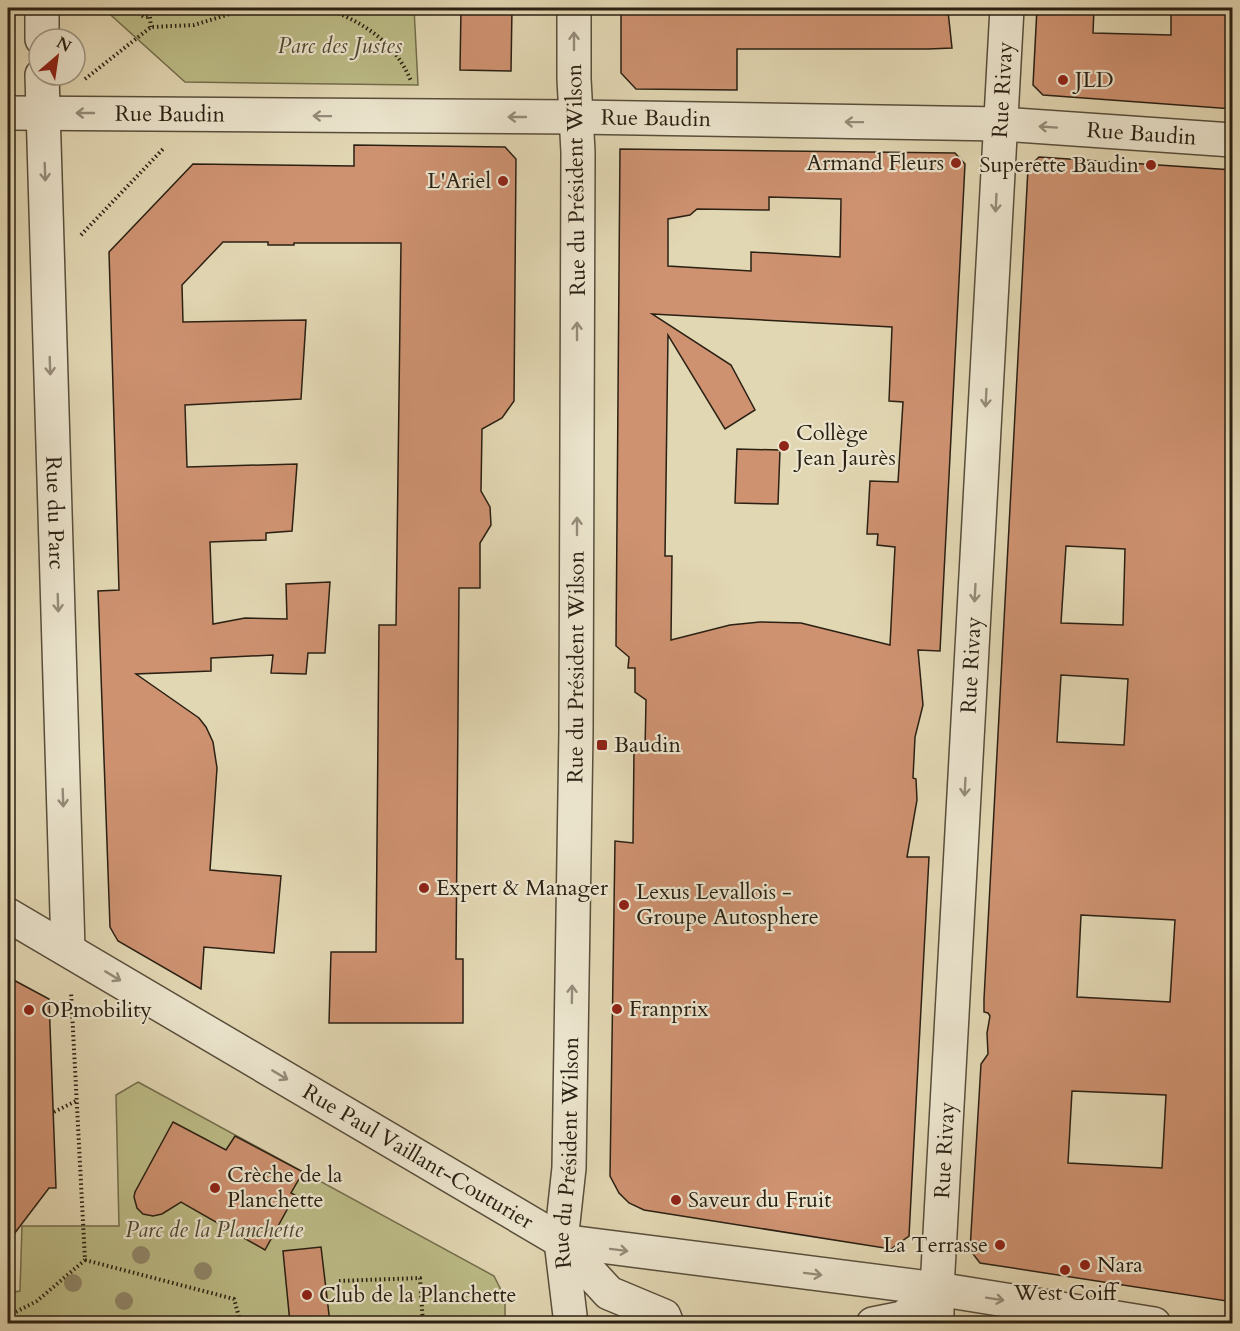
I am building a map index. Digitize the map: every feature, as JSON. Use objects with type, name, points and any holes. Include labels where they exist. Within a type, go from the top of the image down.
[{"type":"street","points":[[42,8],[42,27]]},
{"type":"street","name":"Rue du Président Wilson","points":[[571,1323],[561,1241],[569,1168],[576,742],[578,152],[574,8]]},
{"type":"street","name":"Rue Rivay","points":[[937,1323],[937,1289],[1007,8]]},
{"type":"street","name":"Rue du Parc","points":[[42,87],[68,949]]},
{"type":"street","name":"Rue Baudin","points":[[8,113],[576,117],[1001,124],[1233,140]]},
{"type":"street","name":"Rue Paul Vaillant-Couturier","points":[[8,915],[561,1241],[937,1289],[1154,1323]]},
{"type":"street","points":[[561,1241],[609,1293],[664,1316],[667,1323]]},
{"type":"street","points":[[873,1323],[903,1318],[937,1289]]},
{"type":"path","points":[[131,8],[144,18],[150,17]]},
{"type":"path","points":[[149,8],[151,27]]},
{"type":"path","points":[[43,113],[151,27],[194,25],[249,8]]},
{"type":"path","points":[[326,8],[351,18],[389,45],[404,66],[421,117]]},
{"type":"path","points":[[48,269],[197,114]]},
{"type":"path","points":[[68,949],[86,1260]]},
{"type":"path","points":[[54,1112],[76,1101]]},
{"type":"path","points":[[8,1317],[37,1300],[86,1260]]},
{"type":"path","points":[[86,1260],[234,1299],[241,1323]]},
{"type":"path","points":[[339,1281],[420,1278],[423,1323]]},
{"type":"green space","name":"Parc des Justes","points":[[103,8],[414,8],[418,85],[185,82]]},
{"type":"green space","name":"Parc de la Planchette","points":[[138,1082],[494,1276],[505,1298],[505,1323],[8,1324],[8,1293],[20,1291],[22,1226],[119,1226],[116,1095]]},
{"type":"building","points":[[461,8],[512,8],[511,71],[460,70]]},
{"type":"building","points":[[621,8],[933,8],[933,11],[948,11],[952,48],[737,49],[737,90],[636,89],[621,73]]},
{"type":"building","points":[[1037,8],[1094,8],[1093,33],[1171,35],[1171,8],[1233,8],[1233,109],[1043,95],[1033,85]]},
{"type":"building","points":[[354,145],[505,147],[516,159],[514,401],[502,418],[482,429],[481,491],[490,507],[491,525],[480,543],[480,588],[459,588],[456,959],[463,959],[463,1023],[329,1023],[331,952],[376,952],[379,625],[396,625],[401,243],[268,245],[268,242],[223,242],[182,285],[183,322],[306,320],[301,399],[185,405],[187,467],[297,464],[292,531],[266,533],[266,540],[210,542],[213,624],[245,618],[287,619],[286,584],[330,582],[325,653],[308,653],[306,674],[271,673],[273,655],[211,658],[211,671],[136,674],[199,718],[213,742],[217,768],[210,870],[281,876],[274,953],[204,947],[201,989],[118,941],[110,927],[98,591],[119,590],[109,252],[193,164],[354,166]]},
{"type":"building","points":[[620,149],[955,153],[965,164],[940,651],[918,650],[923,705],[915,737],[913,778],[916,779],[917,800],[907,857],[929,857],[909,1236],[891,1249],[644,1210],[629,1203],[619,1193],[610,1176],[615,841],[633,843],[634,750],[645,751],[646,700],[635,692],[635,668],[628,668],[629,657],[616,646]],"holes":[[[769,197],[841,199],[840,257],[751,252],[751,271],[668,266],[668,219],[690,215],[697,209],[769,210]],[[652,314],[892,327],[889,401],[903,402],[898,482],[870,481],[867,534],[878,534],[877,545],[895,547],[890,645],[801,623],[760,622],[730,625],[671,640],[672,556],[665,556],[668,335],[725,429],[755,410],[731,365]]]},
{"type":"building","points":[[1039,157],[1233,170],[1233,1302],[980,1263],[970,1250],[981,1064],[988,1054],[987,1033],[990,1016],[984,1012],[984,999],[1028,168]],"holes":[[[1066,546],[1125,549],[1123,625],[1061,623]],[[1061,675],[1128,679],[1124,745],[1057,742]],[[1081,915],[1175,920],[1170,1002],[1077,997]],[[1072,1091],[1166,1095],[1162,1168],[1068,1163]]]},
{"type":"building","points":[[737,449],[780,450],[778,504],[735,503]]},
{"type":"building","points":[[8,977],[49,999],[56,1188],[49,1188],[8,1242]]},
{"type":"building","name":"Crèche de la Planchette","points":[[173,1122],[226,1150],[235,1136],[303,1172],[291,1193],[295,1195],[265,1250],[181,1202],[162,1214],[153,1216],[143,1214],[137,1208],[135,1192]]},
{"type":"building","name":"Club de la Planchette","points":[[321,1247],[330,1323],[290,1323],[283,1251]]},
{"type":"place","name":"JLD","points":[[1063,80]]},
{"type":"place","name":"Armand Fleurs","points":[[956,163]]},
{"type":"place","name":"Superette Baudin","points":[[1151,165]]},
{"type":"place","name":"L'Ariel","points":[[503,181]]},
{"type":"place","name":"Collège Jean Jaurès","points":[[784,446]]},
{"type":"place","name":"Baudin","points":[[602,745]]},
{"type":"place","name":"Expert & Manager","points":[[424,888]]},
{"type":"place","name":"Lexus Levallois - Groupe Autosphere","points":[[624,905]]},
{"type":"place","name":"Franprix","points":[[617,1009]]},
{"type":"place","name":"OPmobility","points":[[29,1010]]},
{"type":"place","name":"Crèche de la Planchette","points":[[215,1188]]},
{"type":"place","name":"Saveur du Fruit","points":[[676,1200]]},
{"type":"place","name":"La Terrasse","points":[[1000,1245]]},
{"type":"place","name":"Nara","points":[[1085,1265]]},
{"type":"place","name":"West Coiff","points":[[1065,1270]]},
{"type":"place","name":"Club de la Planchette","points":[[307,1295]]}]
